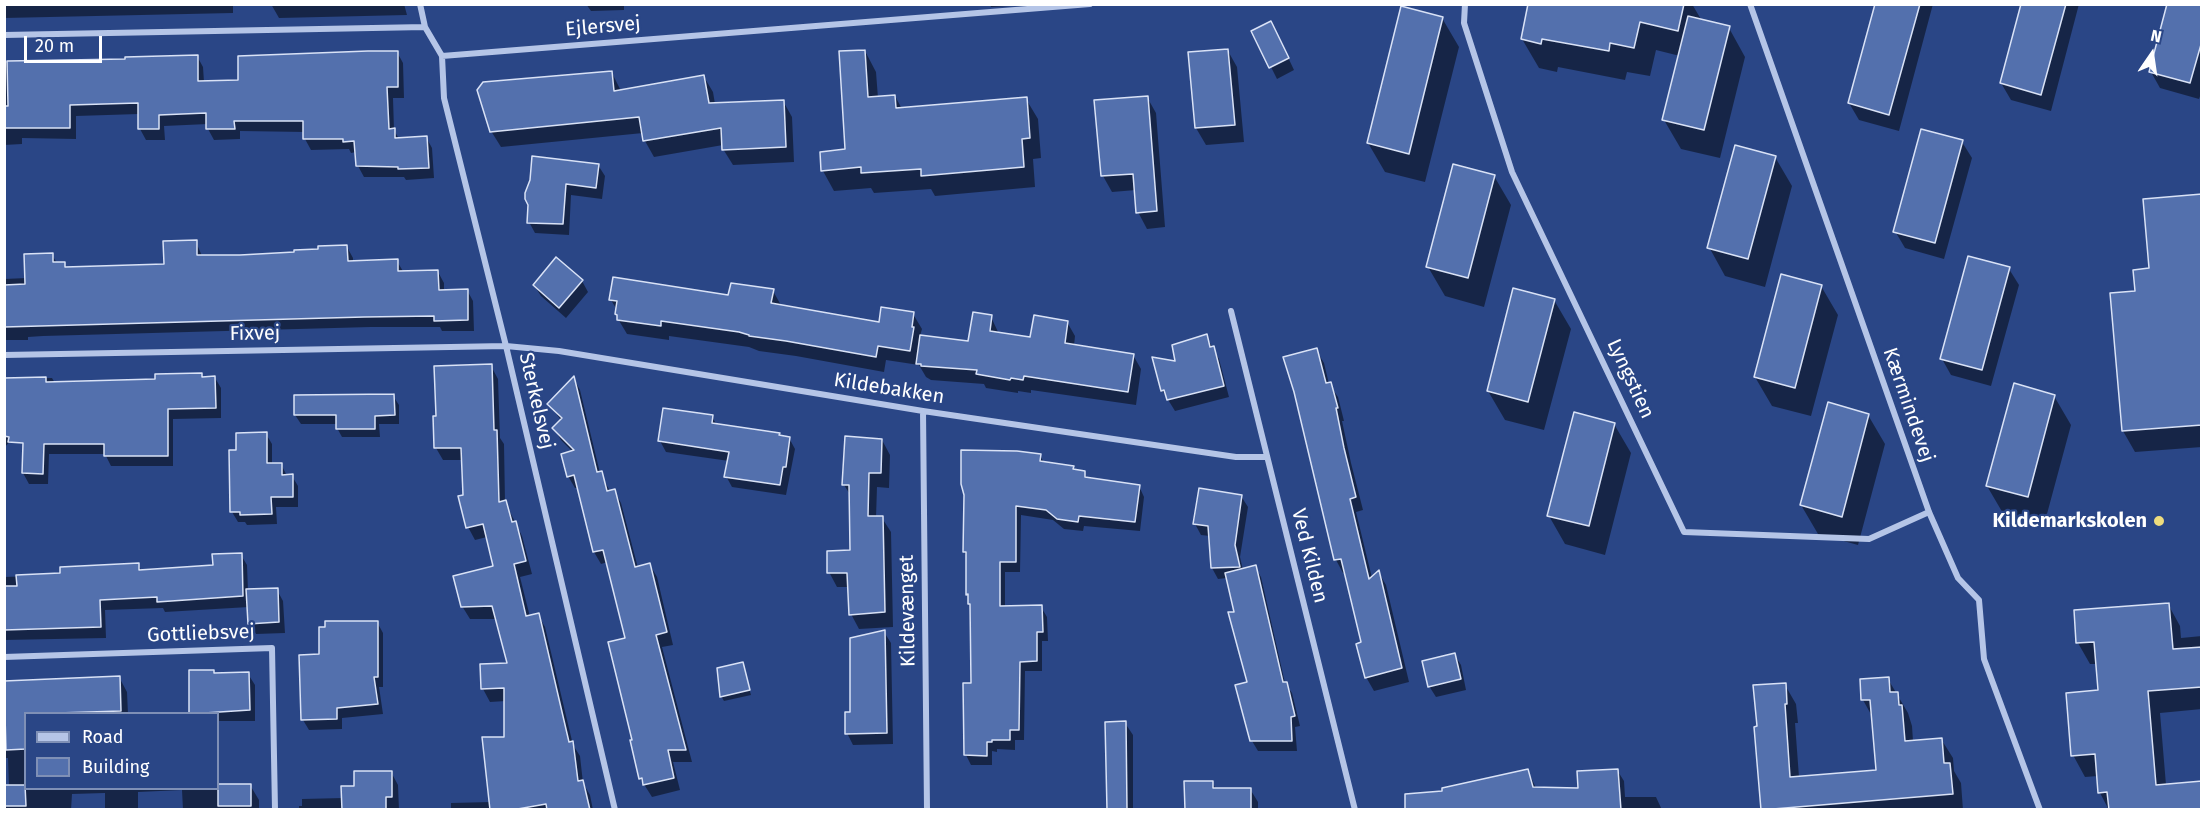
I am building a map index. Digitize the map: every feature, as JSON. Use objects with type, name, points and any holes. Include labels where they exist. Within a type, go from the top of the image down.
[{"type":"street","name":"Sterkelsvej","points":[[420,4],[425,27],[442,56],[444,98],[506,346],[615,810]]},
{"type":"street","name":"Ejlersvej","points":[[442,56],[1090,4]]},
{"type":"street","name":"Lyngstien","points":[[1465,4],[1464,23],[1512,172],[1684,532],[1869,539],[1929,512]]},
{"type":"street","name":"Kærmindevej","points":[[1750,4],[1929,512],[1958,578],[1979,600],[1984,659],[2040,810]]},
{"type":"street","points":[[4,35],[425,27]]},
{"type":"street","name":"Ved Kilden","points":[[1231,311],[1355,810]]},
{"type":"street","name":"Fixvej","points":[[4,355],[506,346]]},
{"type":"street","name":"Kildebakken","points":[[506,346],[559,351],[923,411],[1236,457],[1267,457]]},
{"type":"street","name":"Kildevænget","points":[[923,411],[927,810]]},
{"type":"street","name":"Gottliebsvej","points":[[4,657],[272,648],[275,810]]},
{"type":"building","points":[[1528,4],[1684,4],[1678,31],[1640,22],[1634,48],[1610,43],[1609,51],[1542,39],[1541,44],[1521,39]]},
{"type":"building","points":[[1875,4],[1920,4],[1889,115],[1848,103]]},
{"type":"building","points":[[2021,4],[2066,4],[2041,95],[2000,83]]},
{"type":"building","points":[[2167,4],[2202,4],[2202,41],[2190,83],[2149,72]]},
{"type":"building","points":[[1401,6],[1443,17],[1409,154],[1367,143]]},
{"type":"building","points":[[1688,16],[1730,26],[1704,130],[1662,120]]},
{"type":"building","points":[[1271,21],[1289,58],[1269,68],[1251,31]]},
{"type":"building","points":[[1228,49],[1235,125],[1195,128],[1188,52]]},
{"type":"building","points":[[865,50],[868,97],[895,95],[896,108],[1027,97],[1030,138],[1022,139],[1024,167],[921,176],[921,169],[861,173],[861,167],[821,171],[820,152],[845,149],[839,51]]},
{"type":"building","points":[[398,51],[398,87],[387,87],[389,129],[395,128],[395,138],[427,136],[429,168],[398,169],[398,167],[356,166],[354,141],[303,139],[303,121],[234,121],[235,129],[206,129],[206,113],[159,115],[159,129],[138,129],[138,103],[70,105],[70,128],[4,128],[4,106],[8,106],[7,61],[198,55],[198,81],[238,80],[238,56]]},
{"type":"building","points":[[612,71],[614,91],[704,75],[709,103],[784,100],[786,147],[722,150],[721,128],[643,141],[639,117],[490,132],[477,90],[483,82]]},
{"type":"building","points":[[1148,96],[1157,211],[1136,213],[1133,174],[1101,176],[1094,100]]},
{"type":"building","points":[[1921,129],[1963,140],[1935,243],[1893,232]]},
{"type":"building","points":[[1735,145],[1776,156],[1748,259],[1707,248]]},
{"type":"building","points":[[532,156],[599,164],[596,188],[566,184],[563,224],[527,223],[528,205],[525,193],[530,180]]},
{"type":"building","points":[[1453,164],[1495,175],[1468,278],[1426,267]]},
{"type":"building","points":[[2202,194],[2202,425],[2122,431],[2110,293],[2135,291],[2133,270],[2149,268],[2143,199]]},
{"type":"building","points":[[197,240],[197,255],[294,252],[294,250],[318,249],[318,246],[347,245],[348,261],[398,259],[398,271],[438,270],[439,290],[468,289],[468,320],[434,321],[434,316],[364,317],[4,327],[4,285],[25,284],[24,254],[53,253],[53,262],[65,262],[65,267],[164,264],[163,241]]},
{"type":"building","points":[[1968,256],[2010,267],[1982,370],[1940,359]]},
{"type":"building","points":[[556,257],[583,280],[559,308],[533,285]]},
{"type":"building","points":[[1781,274],[1822,285],[1795,388],[1754,377]]},
{"type":"building","points":[[613,277],[728,295],[731,283],[774,289],[771,303],[879,322],[881,307],[914,312],[910,351],[878,346],[876,357],[749,336],[739,332],[661,321],[661,326],[617,320],[615,314],[617,301],[609,300]]},
{"type":"building","points":[[1513,288],[1555,299],[1528,402],[1487,391]]},
{"type":"building","points":[[973,312],[992,315],[990,331],[1030,337],[1034,315],[1068,321],[1065,343],[1134,354],[1128,392],[1024,376],[1023,380],[1011,378],[1010,380],[976,374],[977,370],[916,364],[920,335],[968,341]]},
{"type":"building","points":[[1207,334],[1210,347],[1214,346],[1224,386],[1167,400],[1164,390],[1161,391],[1152,357],[1175,361],[1172,345]]},
{"type":"building","points":[[1317,348],[1326,383],[1331,382],[1338,408],[1336,408],[1344,448],[1356,497],[1350,499],[1369,579],[1379,570],[1402,668],[1365,678],[1356,644],[1361,642],[1341,559],[1334,560],[1294,392],[1283,357]]},
{"type":"building","points":[[492,364],[499,502],[506,500],[512,522],[516,521],[526,561],[514,564],[526,616],[539,613],[569,742],[573,741],[578,781],[583,780],[590,810],[547,810],[546,804],[512,810],[490,810],[482,737],[504,737],[504,688],[481,689],[480,664],[507,663],[492,606],[461,607],[453,576],[493,566],[483,524],[466,528],[458,496],[463,495],[461,448],[434,448],[433,416],[436,416],[434,366]]},
{"type":"building","points":[[202,373],[202,377],[215,376],[216,408],[168,409],[168,456],[104,456],[104,444],[44,444],[43,474],[22,473],[23,443],[8,442],[9,437],[4,436],[4,378],[46,377],[46,382],[155,379],[155,374]]},
{"type":"building","points":[[574,376],[597,472],[602,471],[607,491],[615,489],[635,567],[650,563],[667,632],[656,635],[686,750],[668,750],[674,778],[643,785],[642,778],[639,779],[608,642],[625,638],[603,550],[593,552],[574,475],[567,477],[561,454],[574,450],[552,428],[562,418],[547,404]]},
{"type":"building","points":[[2014,383],[2055,395],[2028,497],[1986,486]]},
{"type":"building","points":[[394,394],[395,415],[375,416],[375,429],[336,429],[336,415],[294,415],[294,395]]},
{"type":"building","points":[[1828,402],[1869,414],[1842,517],[1800,505]]},
{"type":"building","points":[[663,408],[713,415],[712,423],[780,433],[779,435],[790,437],[786,467],[783,467],[780,485],[724,477],[729,452],[658,441]]},
{"type":"building","points":[[1574,412],[1615,423],[1589,526],[1547,516]]},
{"type":"building","points":[[267,432],[267,463],[282,463],[282,475],[293,474],[293,497],[271,497],[272,514],[240,515],[240,512],[230,512],[229,450],[236,450],[236,433]]},
{"type":"building","points":[[845,436],[882,439],[881,473],[869,473],[868,516],[883,516],[885,612],[849,615],[847,573],[827,573],[827,551],[850,550],[849,485],[842,485]]},
{"type":"building","points":[[961,450],[1041,454],[1040,461],[1074,466],[1073,469],[1085,471],[1085,477],[1140,485],[1135,522],[1079,516],[1078,522],[1057,519],[1046,510],[1016,506],[1016,562],[1000,562],[1000,606],[1042,605],[1043,632],[1037,632],[1037,661],[1020,662],[1019,730],[1010,730],[1010,740],[987,742],[987,756],[964,755],[963,683],[971,683],[970,604],[968,604],[968,594],[966,595],[966,552],[963,552],[964,495],[961,484]]},
{"type":"building","points":[[1199,488],[1242,495],[1235,545],[1240,567],[1211,568],[1208,526],[1193,524]]},
{"type":"building","points":[[242,553],[243,596],[157,602],[157,597],[100,600],[101,627],[4,630],[4,586],[17,586],[16,575],[60,573],[60,567],[139,563],[139,570],[213,565],[212,554]]},
{"type":"building","points":[[1256,565],[1283,682],[1287,682],[1295,716],[1291,717],[1292,741],[1250,741],[1235,685],[1247,682],[1228,612],[1234,612],[1225,573]]},
{"type":"building","points":[[278,588],[279,622],[248,624],[246,589]]},
{"type":"building","points":[[2169,603],[2173,649],[2202,647],[2202,687],[2148,691],[2156,785],[2202,781],[2202,810],[2109,810],[2107,792],[2098,793],[2095,754],[2071,756],[2066,693],[2098,690],[2094,642],[2076,643],[2074,610]]},
{"type":"building","points":[[325,621],[378,621],[378,677],[374,677],[378,704],[337,708],[337,719],[301,720],[299,655],[319,654],[319,627],[325,627]]},
{"type":"building","points":[[885,630],[887,733],[845,734],[845,712],[850,712],[850,638]]},
{"type":"building","points":[[1455,653],[1461,679],[1428,687],[1422,661]]},
{"type":"building","points":[[743,662],[750,690],[720,697],[717,668]]},
{"type":"building","points":[[189,670],[214,670],[214,673],[249,672],[250,710],[189,712]]},
{"type":"building","points":[[120,676],[121,711],[24,712],[24,749],[6,750],[4,681]]},
{"type":"building","points":[[1889,677],[1890,692],[1898,692],[1899,705],[1902,705],[1905,741],[1942,738],[1944,763],[1950,763],[1953,794],[1761,810],[1753,685],[1786,683],[1787,704],[1785,704],[1790,777],[1876,770],[1870,700],[1861,700],[1860,679]]},
{"type":"building","points":[[1126,721],[1127,810],[1107,810],[1105,722]]},
{"type":"building","points":[[1528,769],[1533,787],[1578,788],[1577,771],[1618,769],[1621,810],[1405,810],[1405,794],[1442,791],[1442,788]]},
{"type":"building","points":[[354,771],[392,771],[392,797],[386,797],[386,810],[342,810],[341,786],[354,786]]},
{"type":"building","points":[[1184,781],[1213,781],[1213,788],[1251,788],[1251,810],[1185,810]]},
{"type":"building","points":[[219,784],[251,784],[251,806],[218,806]]},
{"type":"building","points":[[4,785],[24,785],[26,806],[4,806]]},
{"type":"place","name":"Kildemarkskolen","points":[[2159,521]]}]
